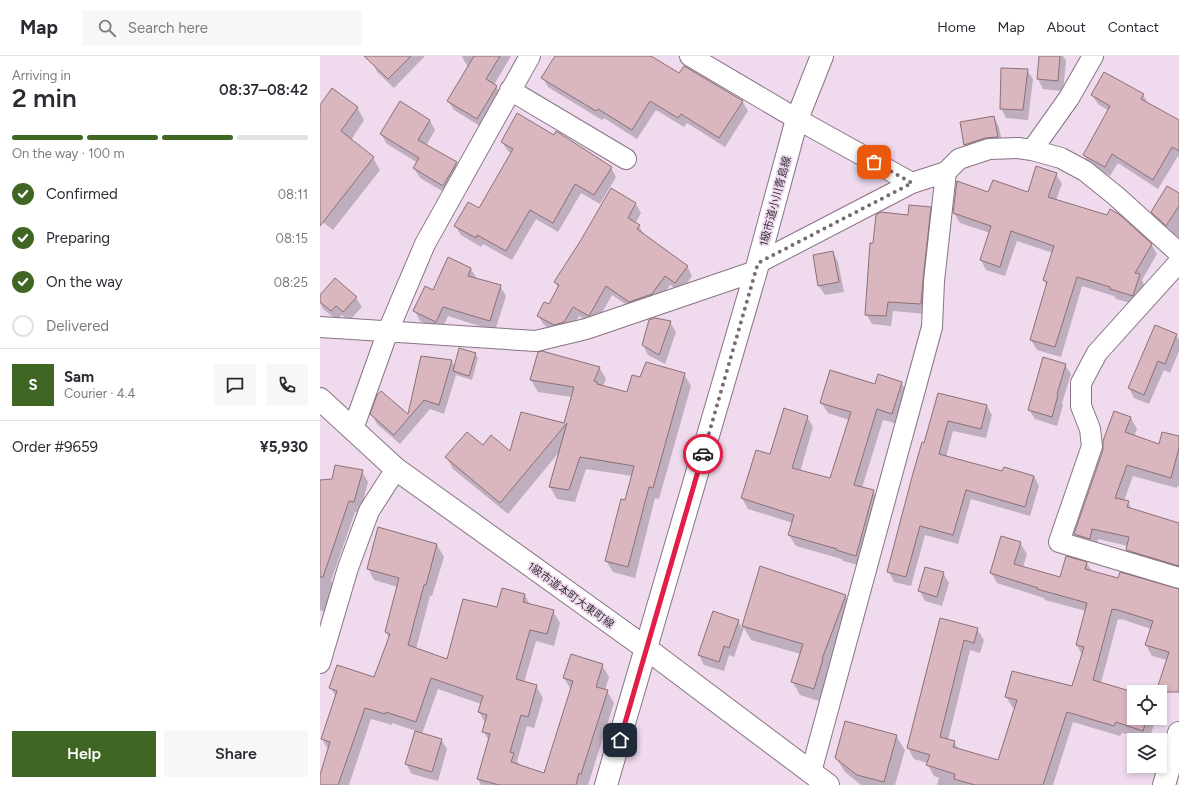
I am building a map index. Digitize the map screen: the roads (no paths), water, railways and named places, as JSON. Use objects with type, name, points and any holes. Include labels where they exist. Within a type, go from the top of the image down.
[{"type":"street","points":[[353,429],[388,331],[425,244],[530,56]]},
{"type":"street","points":[[690,56],[797,119],[912,183]]},
{"type":"street","name":"1級市道小川青島線","points":[[606,785],[647,649],[757,267],[797,119],[822,56]]},
{"type":"street","points":[[1032,150],[1069,98],[1093,56]]},
{"type":"street","points":[[510,90],[626,159]]},
{"type":"street","points":[[320,326],[536,341],[586,329],[757,267],[912,183],[946,172],[959,159],[989,150],[1018,148],[1032,150],[1061,158],[1085,170],[1116,196],[1179,254]]},
{"type":"street","points":[[819,779],[932,327],[934,281],[946,172]]},
{"type":"street","points":[[1179,262],[1098,353],[1081,383],[1081,406],[1090,429],[1092,446],[1059,542],[1179,578]]},
{"type":"street","name":"1級市道本町大東町線","points":[[320,398],[396,469],[647,649],[819,779]]},
{"type":"street","points":[[320,663],[348,568],[369,511],[396,469]]},
{"type":"street","points":[[1164,785],[1179,733]]}]
